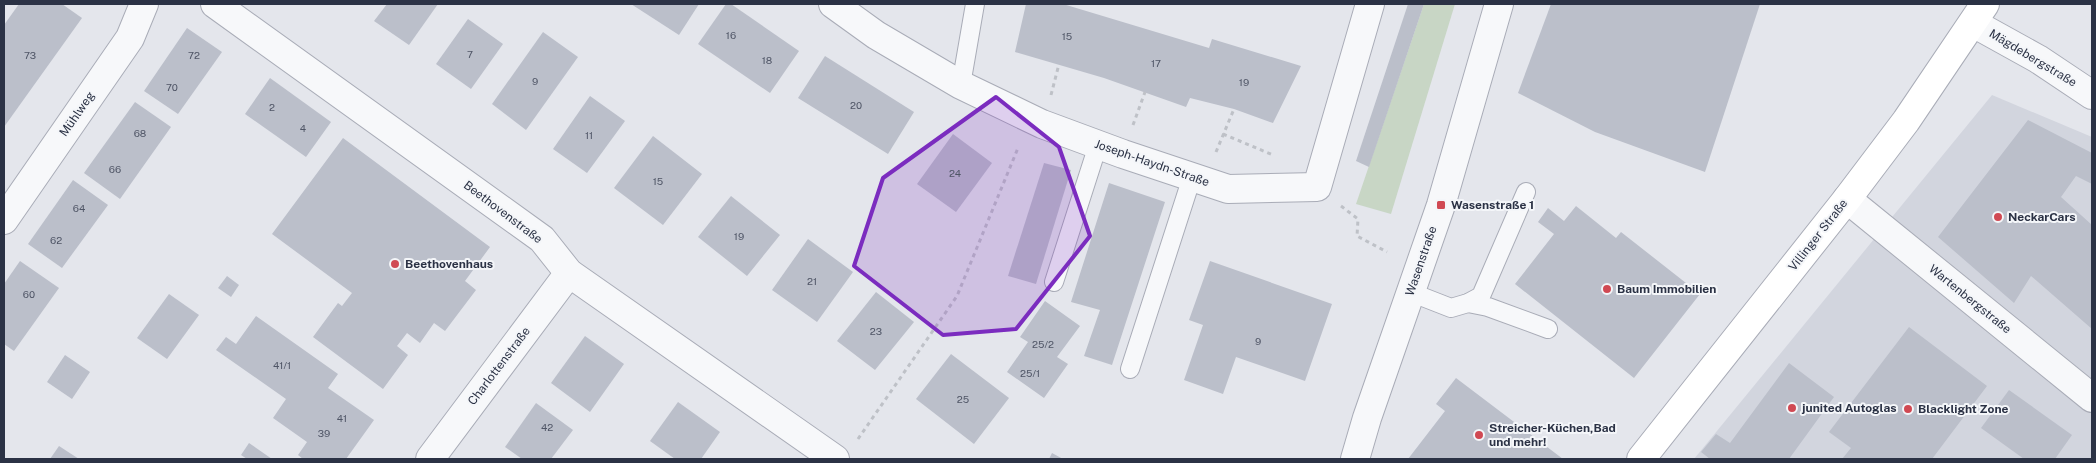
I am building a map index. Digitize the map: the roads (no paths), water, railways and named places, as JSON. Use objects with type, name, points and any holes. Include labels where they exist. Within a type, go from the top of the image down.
[{"type":"main road","name":"Villinger Straße","points":[[1641,459],[1847,199],[1906,121],[1979,13]]},
{"type":"street","name":"Mühlweg","points":[[4,220],[130,38],[144,4]]},
{"type":"street","name":"Beethovenstraße","points":[[215,4],[542,239],[569,273],[844,452]]},
{"type":"street","name":"Joseph-Haydn-Straße","points":[[833,4],[876,35],[961,85],[1030,119],[1098,145],[1228,188],[1317,187],[1370,4]]},
{"type":"street","name":"Wasenstraße","points":[[1355,459],[1440,206],[1499,4]]},
{"type":"street","name":"Mägdebergstraße","points":[[1979,13],[2038,59],[2092,95]]},
{"type":"street","name":"Wartenbergstraße","points":[[1847,199],[2092,398]]},
{"type":"street","name":"Charlottenstraße","points":[[430,459],[569,273]]},
{"type":"lane","points":[[961,85],[975,4]]},
{"type":"lane","points":[[1054,282],[1098,145]]},
{"type":"lane","points":[[1130,369],[1198,179]]},
{"type":"lane","points":[[1410,292],[1451,308],[1468,304],[1481,296],[1526,192]]},
{"type":"lane","points":[[1468,304],[1488,306],[1548,329]]},
{"type":"place","name":"Wasenstraße 1","points":[[1441,205]]},
{"type":"place","name":"NeckarCars","points":[[1998,217]]},
{"type":"place","name":"Beethovenhaus","points":[[395,264]]},
{"type":"place","name":"Baum Immobilien","points":[[1607,289]]},
{"type":"place","name":"junited Autoglas","points":[[1792,408]]},
{"type":"place","name":"Blacklight Zone","points":[[1908,409]]},
{"type":"place","name":"Streicher-Küchen,Bad und mehr!","points":[[1479,435]]}]
